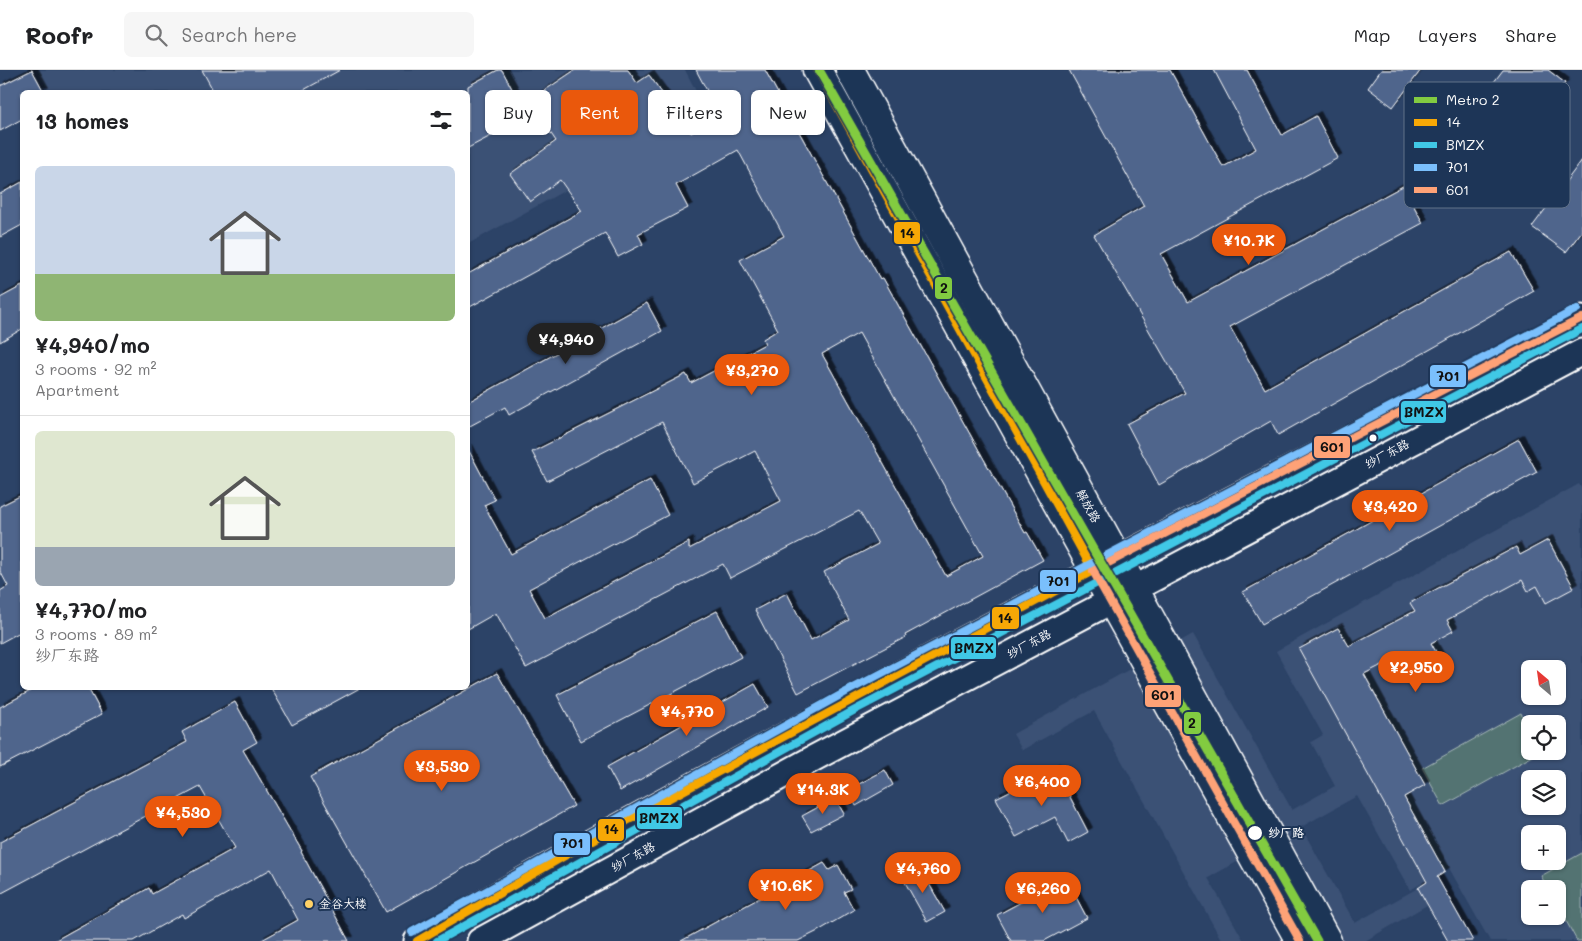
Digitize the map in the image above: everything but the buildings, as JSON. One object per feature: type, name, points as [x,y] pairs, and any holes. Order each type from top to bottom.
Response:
[{"type":"main road","name":"解放路","points":[[817,70],[1093,571],[1122,595],[1327,941]]},
{"type":"main road","name":"解放路","points":[[850,70],[1118,559],[1122,595],[1300,941]]},
{"type":"main road","points":[[417,941],[600,835],[1093,571],[1582,318]]},
{"type":"main road","name":"纱厂东路","points":[[480,941],[816,757],[1582,352]]},
{"type":"shaded area","points":[[37,70],[685,70],[695,90],[648,90],[648,135],[665,135],[470,243],[470,90],[48,90]]},
{"type":"shaded area","points":[[1579,484],[1582,489],[1582,941],[1490,941],[1449,868],[1410,890],[1357,796],[1301,827],[1355,923],[1434,879],[1448,941],[1427,905],[1365,941],[1300,941],[1251,854],[1208,878],[1244,941],[1222,941],[1094,711],[1022,750],[1013,734],[1193,634],[1292,810],[1335,786],[1311,742],[1323,735],[1276,651]]},
{"type":"green space","points":[[1521,713],[1521,760],[1526,760],[1443,806],[1422,768]]},
{"type":"green space","points":[[1582,853],[1582,941],[1577,941],[1566,921],[1566,880],[1543,880],[1541,876],[1552,870],[1566,870],[1566,862]]},
{"type":"metro line","name":"2","points":[[819,70],[1317,941]]},
{"type":"transit line","name":"14","points":[[417,941],[601,835],[1093,571],[817,70]]},
{"type":"transit line","name":"701","points":[[412,932],[846,692],[1577,309]]},
{"type":"transit line","name":"601","points":[[1300,941],[1093,571],[1582,318]]},
{"type":"transit line","name":"BMZX","points":[[437,941],[855,710],[1582,329]]},
{"type":"place","name":"纱厂路","points":[[1255,833]]},
{"type":"place","name":"金谷大楼","points":[[309,904]]}]
